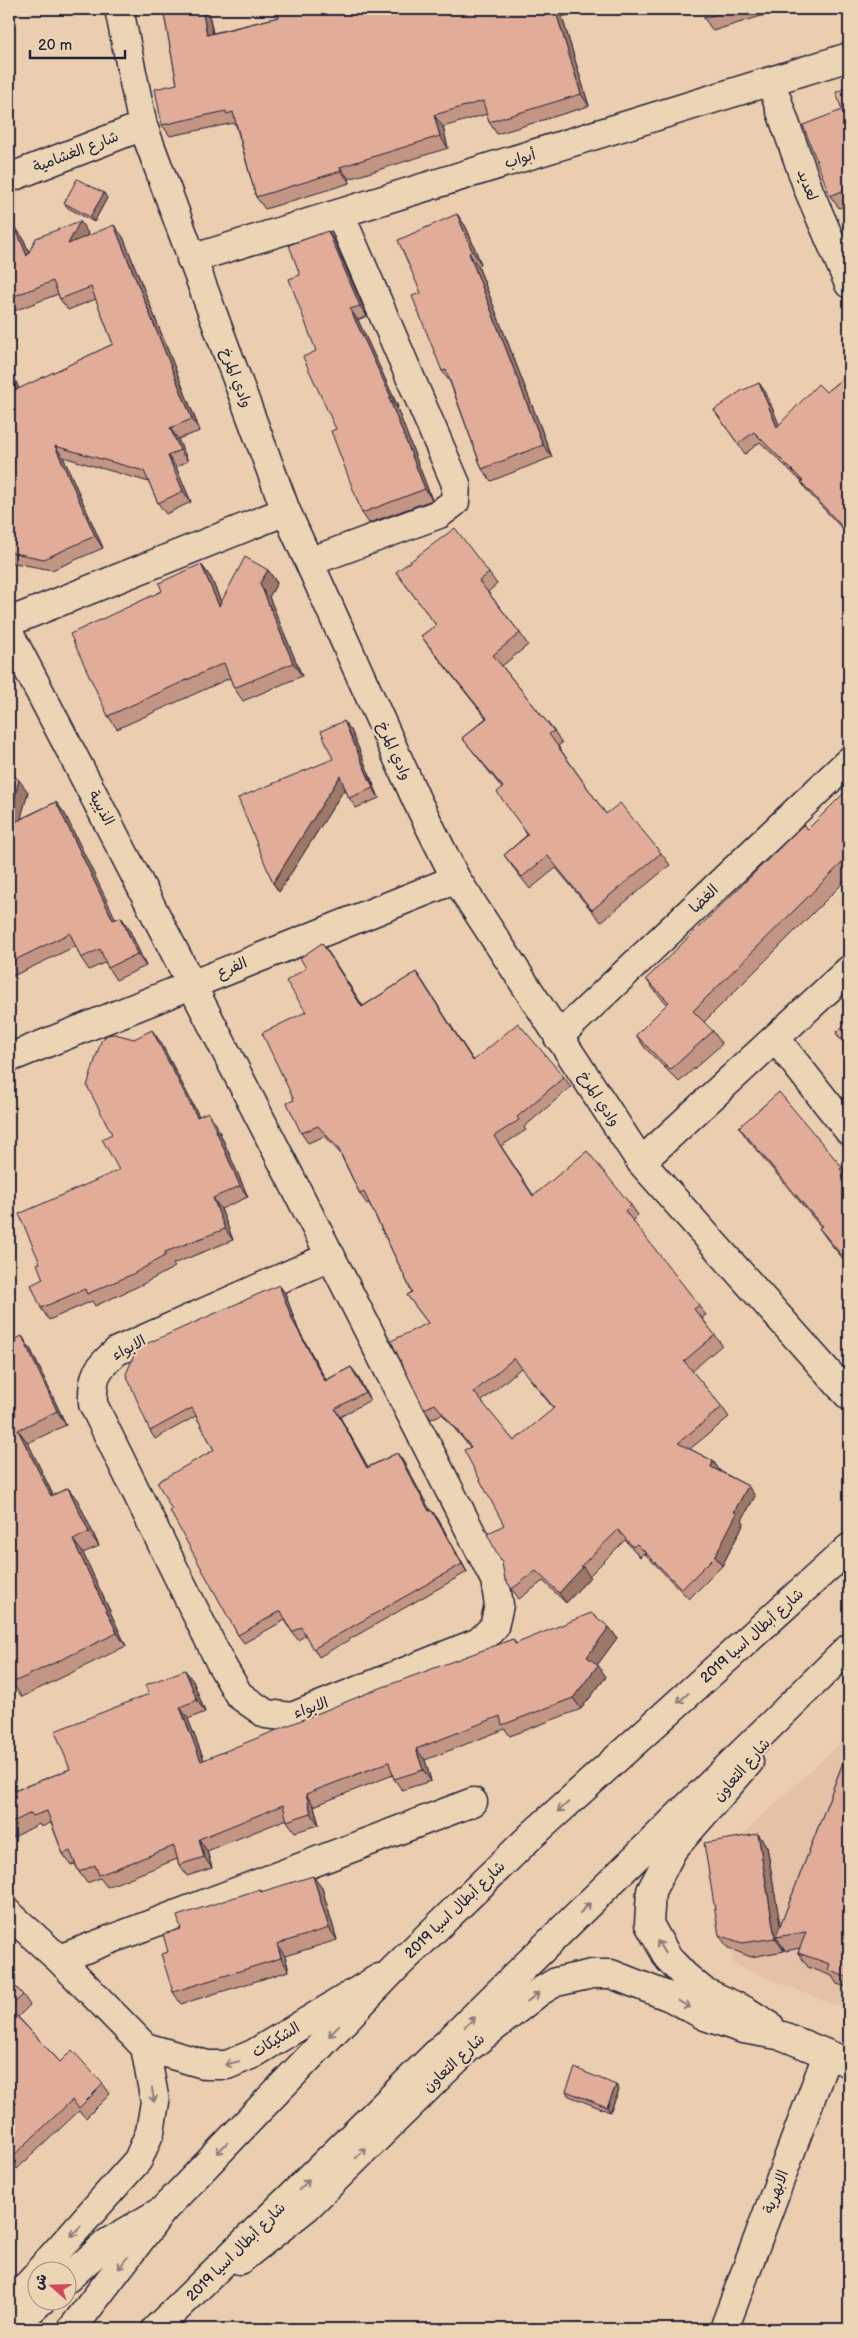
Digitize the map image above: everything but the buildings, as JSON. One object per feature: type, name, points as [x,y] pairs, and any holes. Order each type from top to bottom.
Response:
[{"type":"main road","name":"وادي المرخ","points":[[119,9],[143,126],[286,511],[417,801],[456,879],[641,1162],[849,1396]]},
{"type":"main road","name":"أبواب","points":[[191,259],[771,83],[849,57]]},
{"type":"main road","name":"لعديد","points":[[771,83],[809,191],[849,284]]},
{"type":"main road","name":"شارع الغشامية","points":[[9,178],[143,126]]},
{"type":"main road","points":[[309,562],[439,514],[455,502],[456,484],[340,214]]},
{"type":"main road","points":[[9,622],[286,511]]},
{"type":"main road","name":"الذيبية","points":[[9,633],[193,984]]},
{"type":"main road","name":"الغضا","points":[[558,1037],[849,761]]},
{"type":"main road","name":"الفرع","points":[[9,1058],[456,879]]},
{"type":"main road","points":[[641,1162],[849,970]]},
{"type":"main road","name":"الابواء","points":[[193,984],[496,1580],[499,1605],[494,1627],[479,1642],[292,1717],[266,1714],[239,1695],[221,1664],[93,1404],[92,1382],[100,1364],[117,1351],[331,1256]]},
{"type":"main road","points":[[776,1039],[849,1131]]},
{"type":"main road","name":"شارع أبطال اسيا 2019","points":[[78,2269],[107,2243],[163,2210],[395,1968],[531,1836],[849,1548]]},
{"type":"main road","name":"شارع أبطال اسيا 2019","points":[[156,2329],[178,2310],[846,1651]]},
{"type":"main road","name":"شارع التعاون","points":[[838,2059],[783,2036],[752,2014],[703,1991],[677,1969],[659,1944],[649,1924],[651,1891],[673,1849],[846,1651]]},
{"type":"main road","points":[[59,1959],[473,1802]]},
{"type":"main road","name":"الشكيكات","points":[[9,1914],[59,1959],[145,2047],[208,2065],[240,2061],[395,1968]]},
{"type":"main road","name":"شارع التعاون","points":[[178,2310],[307,2207],[468,2048],[539,1992],[556,1982],[592,1974],[611,1974],[670,1997],[705,2016],[743,2029],[783,2036]]},
{"type":"main road","points":[[49,2260],[138,2160],[150,2132],[155,2102],[145,2047]]},
{"type":"main road","name":"الابهرية","points":[[724,2329],[838,2059]]},
{"type":"main road","points":[[72,2329],[163,2210]]},
{"type":"main road","points":[[9,2305],[28,2285]]},
{"type":"main road","points":[[10,2329],[31,2310]]},
{"type":"shaded area","points":[[849,1735],[849,2011],[733,1964],[713,1862]]}]
